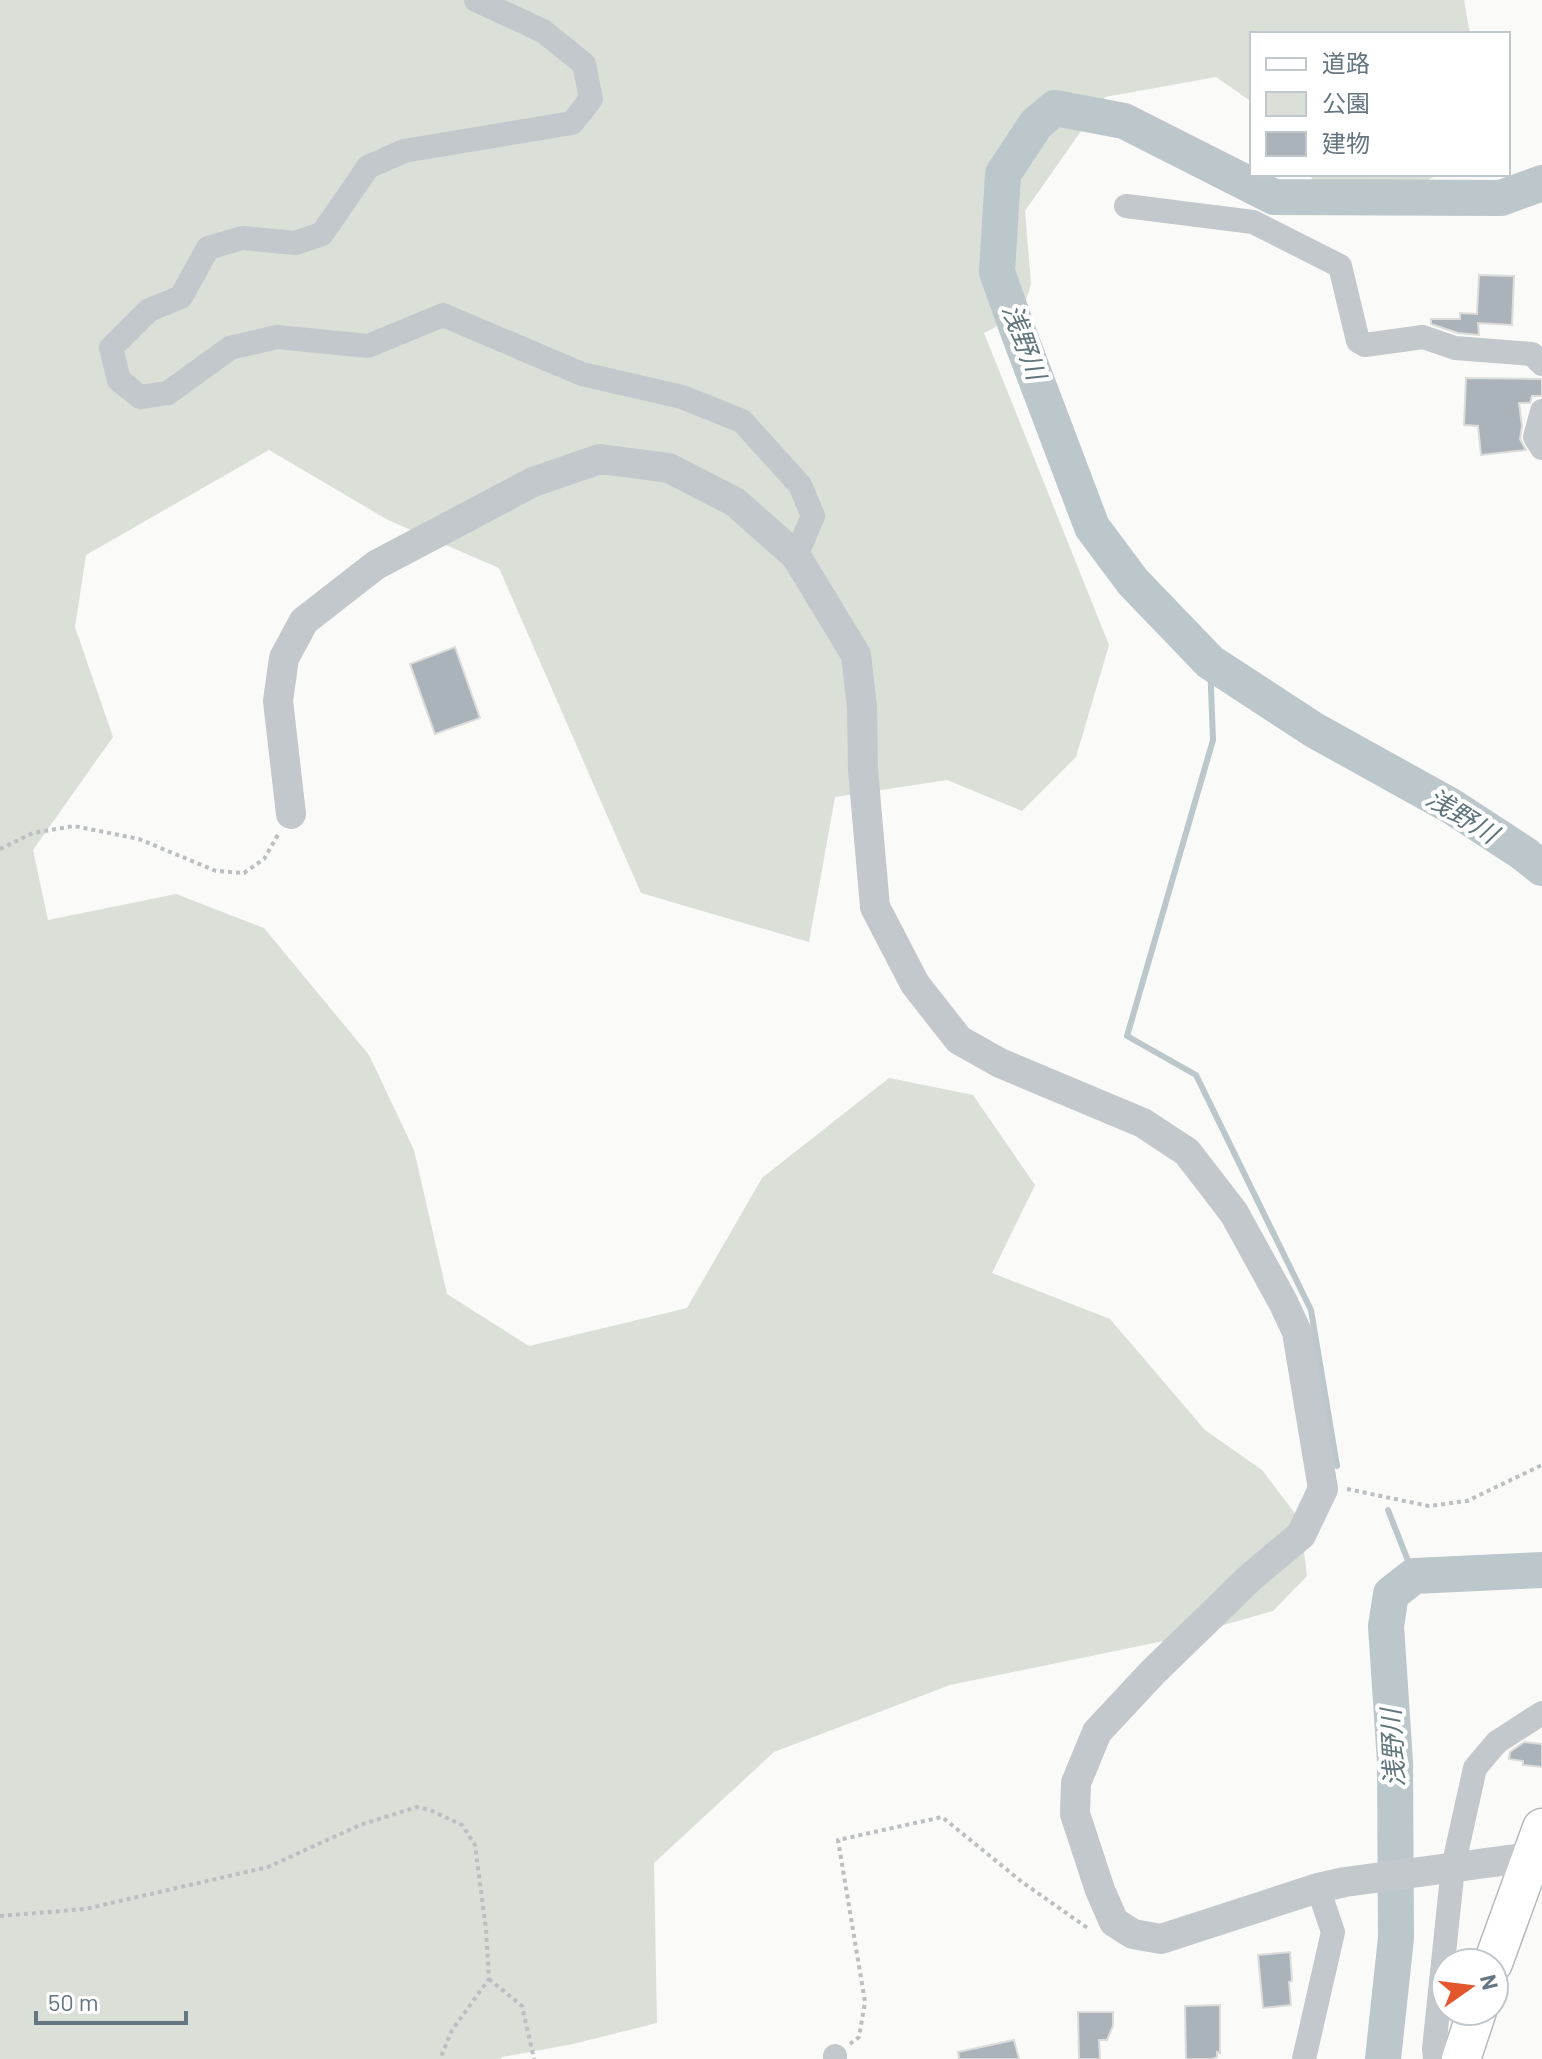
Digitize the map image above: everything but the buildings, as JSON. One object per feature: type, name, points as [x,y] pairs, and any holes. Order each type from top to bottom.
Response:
[{"type":"main road","points":[[1499,1947],[1536,1843]]},
{"type":"main road","points":[[1461,2059],[1472,2027]]},
{"type":"street","points":[[476,0],[543,31],[584,64],[591,99],[572,123],[404,151],[368,167],[322,234],[295,243],[242,238],[208,248],[181,297],[149,310],[111,348],[119,380],[140,397],[168,393],[230,348],[277,337],[368,346],[443,315],[582,374],[682,397],[742,421],[800,485],[813,516],[796,556]]},
{"type":"street","points":[[1126,206],[1253,222],[1340,266],[1358,341],[1365,345],[1423,337],[1455,348],[1532,354],[1542,364]]},
{"type":"street","points":[[1542,411],[1535,437],[1542,448]]},
{"type":"street","points":[[291,814],[278,701],[284,658],[304,621],[376,565],[533,482],[600,459],[669,468],[735,502],[796,556],[856,655],[875,907],[915,984],[959,1040],[1000,1063],[1143,1123],[1187,1152],[1234,1213],[1297,1332],[1323,1489],[1301,1535],[1252,1576],[1153,1672],[1097,1732],[1076,1783],[1075,1814],[1114,1922],[1133,1934],[1161,1939],[1332,1885],[1442,1869],[1536,1843]]},
{"type":"street","points":[[1435,2059],[1442,1869],[1475,1768],[1497,1742],[1542,1713]]},
{"type":"street","points":[[1304,2059],[1333,1932],[1332,1885]]},
{"type":"path","points":[[0,849],[33,833],[74,826],[139,839],[216,871],[244,873],[264,859],[291,814]]},
{"type":"path","points":[[1323,1489],[1353,1489],[1429,1506],[1467,1501],[1542,1465]]},
{"type":"path","points":[[0,1916],[85,1909],[268,1867],[360,1825],[417,1807],[430,1810],[462,1825],[475,1845],[489,1979],[452,2030],[440,2059]]},
{"type":"path","points":[[835,2057],[859,2037],[865,2002],[838,1840],[942,1817],[1022,1882],[1112,1945],[1133,1934]]},
{"type":"path","points":[[489,1979],[522,2006],[534,2059]]},
{"type":"green space","points":[[0,0],[1464,0],[1470,32],[1250,32],[1250,101],[1216,77],[1105,97],[1025,211],[1031,284],[1022,313],[984,333],[1109,645],[1076,757],[1022,811],[947,780],[835,797],[809,942],[641,893],[499,568],[388,520],[269,450],[86,555],[75,627],[113,737],[33,850],[48,920],[176,894],[264,928],[369,1055],[414,1150],[447,1294],[529,1346],[687,1308],[762,1178],[889,1078],[973,1095],[1035,1185],[992,1273],[1110,1319],[1205,1430],[1262,1470],[1300,1520],[1307,1576],[1273,1611],[1178,1638],[950,1685],[774,1752],[654,1863],[657,2023],[501,2059],[0,2059]]},
{"type":"green space","points":[[1310,176],[1435,176],[1403,193],[1324,196]]},
{"type":"waterway","name":"浅野川","points":[[1542,183],[1501,198],[1274,197],[1124,121],[1055,108],[1036,124],[1003,174],[997,272],[1092,527],[1133,582],[1210,662],[1314,730],[1451,806],[1542,868]]},
{"type":"waterway","points":[[1210,662],[1213,740],[1127,1036],[1196,1075],[1311,1310],[1337,1466]]},
{"type":"waterway","points":[[1388,1510],[1414,1576]]},
{"type":"waterway","name":"浅野川","points":[[1383,2059],[1396,1938],[1395,1762],[1386,1626],[1391,1594],[1414,1576],[1542,1570]]}]
